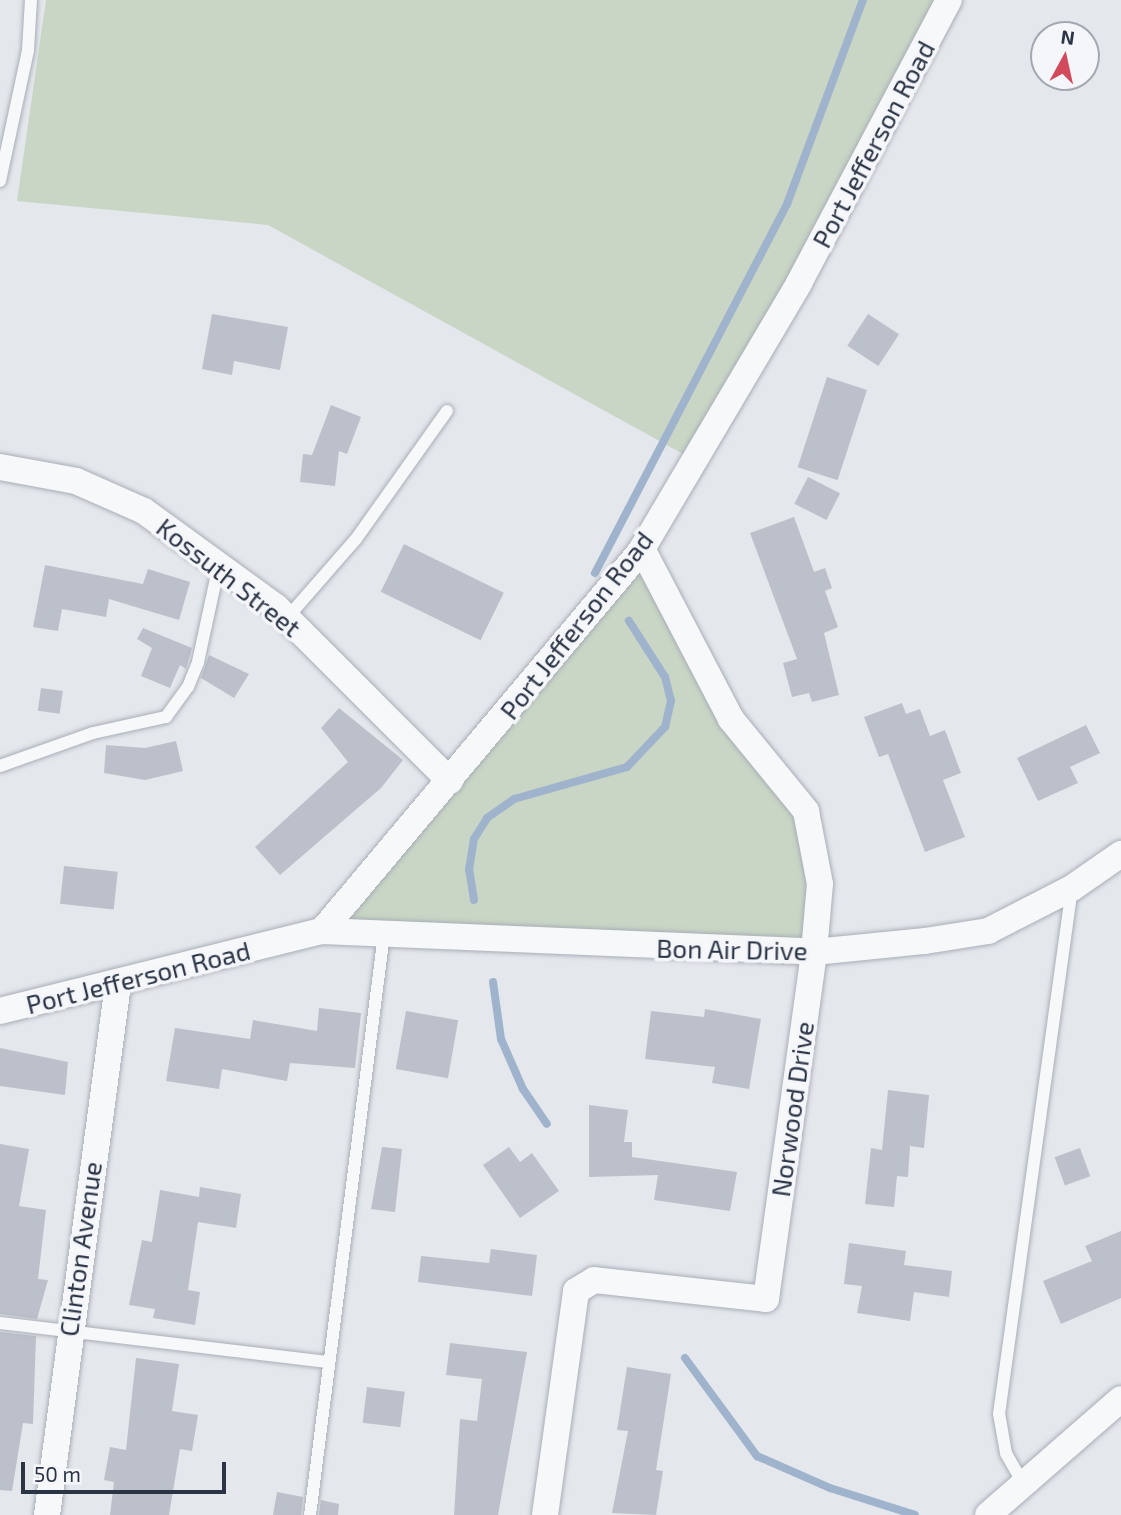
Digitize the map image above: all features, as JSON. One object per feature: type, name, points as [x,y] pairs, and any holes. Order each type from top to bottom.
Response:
[{"type":"street","name":"Port Jefferson Road","points":[[0,1011],[118,984],[322,931],[642,549],[799,283],[949,0]]},
{"type":"street","name":"Kossuth Street","points":[[0,467],[76,481],[144,512],[219,564],[287,618],[450,781]]},
{"type":"street","name":"Norwood Drive","points":[[545,1515],[576,1292],[594,1280],[766,1299],[814,952],[820,884],[806,811],[731,719],[642,549]]},
{"type":"street","name":"Bon Air Drive","points":[[322,931],[814,952],[988,931],[1072,888],[1121,854]]},
{"type":"street","name":"Clinton Avenue","points":[[47,1515],[68,1332],[118,984]]},
{"type":"street","points":[[988,1515],[1121,1399]]},
{"type":"lane","points":[[0,181],[28,50],[31,0]]},
{"type":"lane","points":[[287,618],[356,540],[447,411]]},
{"type":"lane","points":[[0,766],[93,733],[166,717],[188,687],[198,662],[219,564]]},
{"type":"lane","points":[[1023,1483],[1006,1453],[999,1415],[1072,888]]},
{"type":"lane","points":[[310,1515],[384,934]]},
{"type":"lane","points":[[0,1323],[328,1362]]},
{"type":"green space","points":[[46,0],[949,0],[692,459],[268,225],[17,201]]},
{"type":"green space","points":[[642,549],[675,615],[806,811],[814,952],[322,931]]},
{"type":"building","points":[[212,314],[288,327],[280,370],[234,361],[232,375],[202,369]]},
{"type":"building","points":[[868,314],[899,334],[878,366],[847,346]]},
{"type":"building","points":[[827,377],[867,390],[838,480],[798,467]]},
{"type":"building","points":[[331,405],[361,417],[347,454],[339,451],[335,486],[300,482],[303,454],[312,455]]},
{"type":"building","points":[[808,477],[840,493],[826,520],[794,504]]},
{"type":"building","points":[[794,517],[814,572],[825,568],[832,588],[825,591],[838,627],[824,633],[839,695],[812,702],[809,693],[792,697],[783,663],[797,659],[750,533]]},
{"type":"building","points":[[404,544],[504,593],[481,640],[381,592]]},
{"type":"building","points":[[45,565],[143,584],[148,569],[190,582],[179,620],[109,599],[106,617],[62,609],[58,631],[33,627]]},
{"type":"building","points":[[143,628],[192,648],[186,669],[180,665],[170,688],[141,676],[152,648],[137,639]]},
{"type":"building","points":[[209,655],[249,674],[234,698],[201,678]]},
{"type":"building","points":[[41,688],[63,691],[60,714],[38,711]]},
{"type":"building","points":[[902,703],[906,714],[920,709],[930,736],[945,730],[961,773],[943,780],[965,837],[925,852],[888,754],[879,757],[864,717]]},
{"type":"building","points":[[339,708],[403,760],[381,788],[280,875],[255,847],[348,762],[321,728]]},
{"type":"building","points":[[1086,725],[1100,753],[1070,767],[1078,783],[1038,801],[1017,758]]},
{"type":"building","points":[[176,741],[183,771],[145,780],[104,773],[106,745],[145,748]]},
{"type":"building","points":[[64,866],[118,872],[114,909],[60,904]]},
{"type":"building","points":[[319,1008],[361,1013],[355,1068],[290,1063],[287,1081],[222,1069],[219,1089],[166,1081],[175,1028],[250,1039],[253,1020],[317,1031]]},
{"type":"building","points":[[705,1009],[761,1019],[749,1089],[712,1083],[715,1067],[645,1059],[651,1011],[704,1017]]},
{"type":"building","points":[[406,1011],[458,1020],[448,1078],[396,1069]]},
{"type":"building","points":[[0,1048],[68,1062],[65,1095],[0,1086]]},
{"type":"building","points":[[888,1090],[929,1095],[924,1148],[910,1146],[908,1177],[897,1176],[894,1207],[865,1204],[871,1148],[882,1150]]},
{"type":"building","points":[[589,1105],[628,1110],[624,1142],[632,1142],[632,1157],[737,1172],[730,1211],[654,1200],[658,1175],[589,1177]]},
{"type":"building","points":[[0,1144],[29,1149],[19,1206],[46,1210],[38,1279],[48,1280],[37,1319],[0,1314]]},
{"type":"building","points":[[382,1147],[402,1149],[395,1212],[371,1209]]},
{"type":"building","points":[[509,1147],[520,1162],[532,1153],[559,1191],[520,1218],[483,1165]]},
{"type":"building","points":[[1080,1148],[1090,1176],[1065,1185],[1055,1157]]},
{"type":"building","points":[[200,1187],[241,1194],[236,1228],[198,1222],[188,1290],[200,1292],[195,1325],[153,1318],[155,1309],[129,1305],[142,1240],[152,1242],[160,1190],[199,1197]]},
{"type":"building","points":[[1121,1231],[1121,1298],[1061,1324],[1043,1281],[1092,1261],[1085,1246]]},
{"type":"building","points":[[849,1243],[906,1251],[904,1265],[952,1271],[949,1297],[914,1292],[910,1321],[857,1313],[862,1286],[844,1284]]},
{"type":"building","points":[[491,1249],[537,1255],[532,1296],[418,1282],[421,1256],[489,1263]]},
{"type":"building","points":[[0,1332],[36,1336],[33,1424],[23,1423],[12,1491],[0,1490]]},
{"type":"building","points":[[450,1343],[527,1352],[498,1515],[454,1515],[460,1419],[477,1421],[482,1379],[446,1375]]},
{"type":"building","points":[[136,1358],[179,1364],[172,1411],[198,1415],[192,1451],[180,1449],[169,1515],[110,1515],[114,1482],[104,1480],[110,1447],[126,1450]]},
{"type":"building","points":[[627,1367],[671,1374],[656,1470],[663,1471],[656,1515],[612,1513],[628,1431],[617,1430]]},
{"type":"building","points":[[367,1387],[405,1392],[400,1427],[363,1423]]},
{"type":"building","points":[[277,1492],[303,1497],[301,1515],[273,1515]]},
{"type":"building","points":[[321,1500],[339,1504],[338,1515],[319,1515]]},
{"type":"waterway","points":[[595,573],[787,204],[863,0]]},
{"type":"waterway","points":[[474,900],[469,870],[474,839],[487,818],[514,799],[627,767],[665,727],[671,701],[665,677],[629,621]]},
{"type":"waterway","points":[[493,982],[501,1039],[523,1089],[547,1124]]},
{"type":"waterway","points":[[685,1358],[757,1456],[830,1488],[915,1515]]}]
